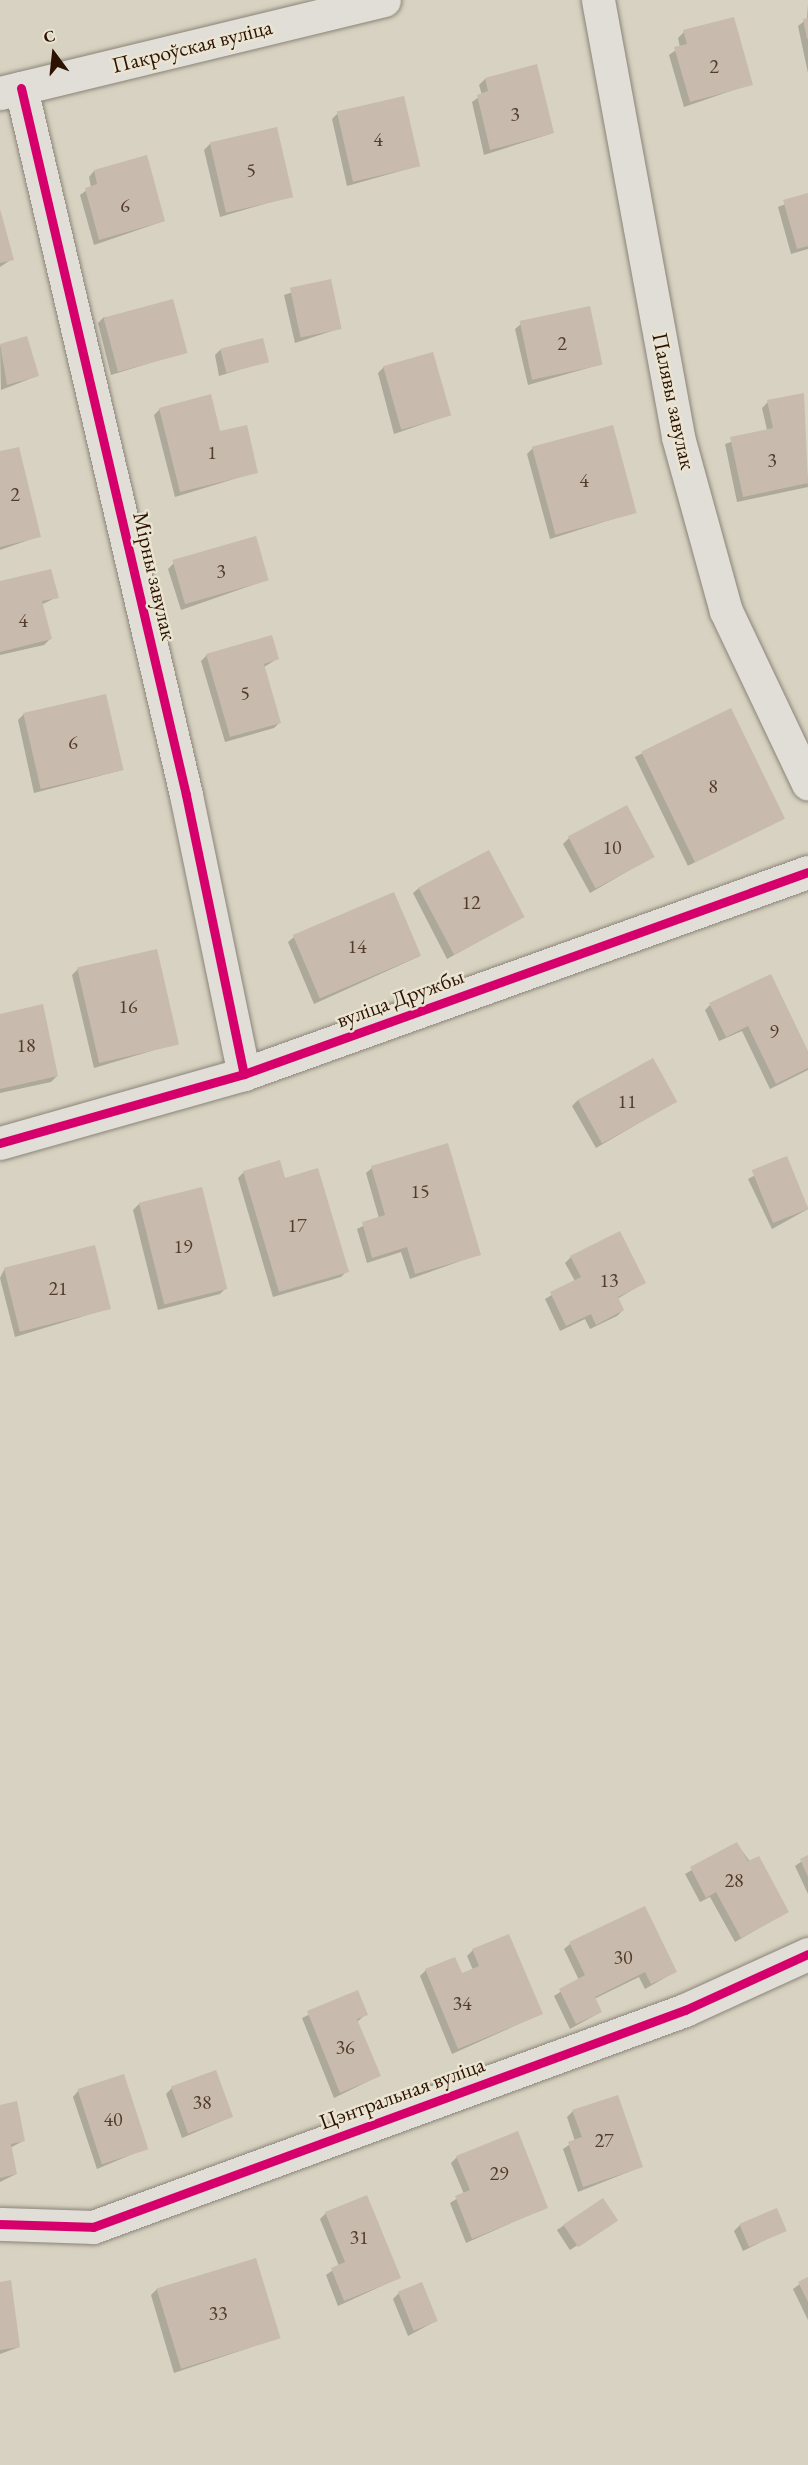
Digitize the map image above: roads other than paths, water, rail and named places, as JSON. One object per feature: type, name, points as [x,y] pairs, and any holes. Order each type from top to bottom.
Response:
[{"type":"street","name":"Пакроўская вуліца","points":[[10,90],[384,0]]},
{"type":"street","name":"Палявы завулак","points":[[598,0],[678,437],[726,611],[808,784]]},
{"type":"street","name":"Мірны завулак","points":[[10,90],[186,795],[244,1074]]},
{"type":"street","name":"вуліца Дружбы","points":[[0,1143],[244,1074],[808,872]]},
{"type":"street","name":"Цэнтральная вуліца","points":[[0,2224],[93,2227],[686,2010],[808,1954]]}]
